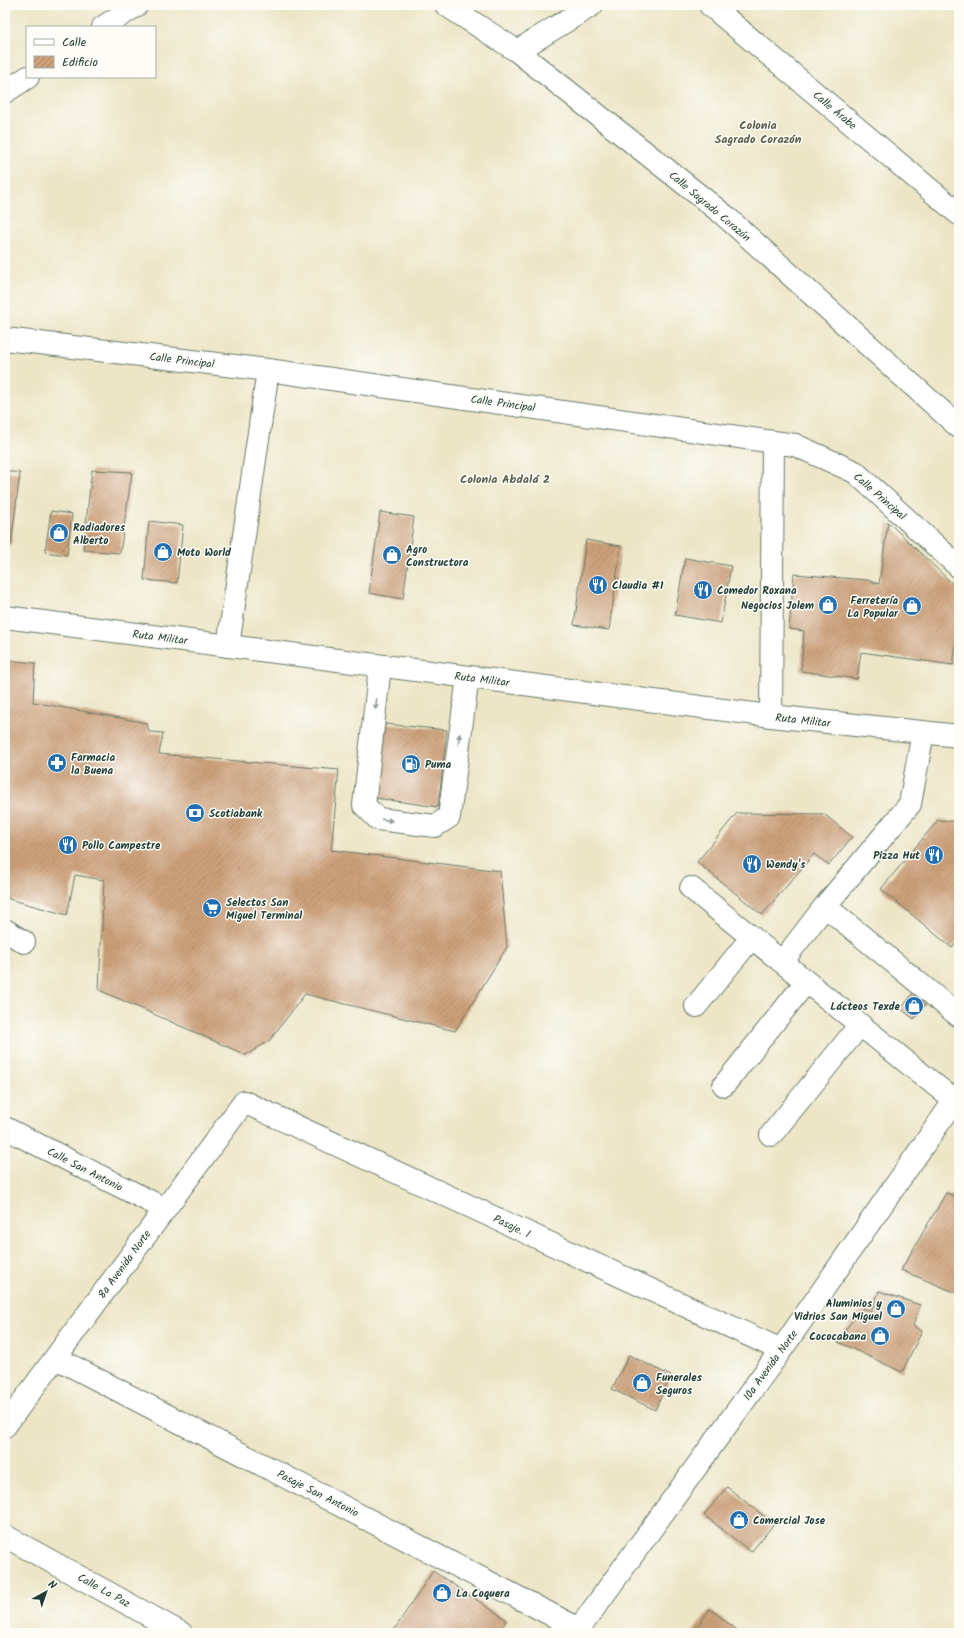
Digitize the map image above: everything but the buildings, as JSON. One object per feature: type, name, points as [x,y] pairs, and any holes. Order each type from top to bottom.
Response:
[{"type":"street","points":[[105,26],[137,5]]},
{"type":"street","name":"Calle Sagrado Corazón","points":[[446,5],[517,51],[724,215],[959,427]]},
{"type":"street","points":[[517,51],[592,5]]},
{"type":"street","name":"Calle Árabe","points":[[710,5],[959,214]]},
{"type":"street","points":[[5,92],[26,78]]},
{"type":"street","name":"Calle Principal","points":[[5,339],[268,370],[795,444],[855,472],[959,566]]},
{"type":"street","points":[[228,646],[268,370]]},
{"type":"street","points":[[771,716],[774,442]]},
{"type":"street","name":"Ruta Militar","points":[[5,617],[771,716],[959,736]]},
{"type":"street","points":[[380,666],[364,805],[378,819],[434,826],[449,817],[468,677]]},
{"type":"street","points":[[782,962],[825,906],[910,804],[923,732]]},
{"type":"street","points":[[692,888],[860,1025],[957,1097]]},
{"type":"street","points":[[825,906],[959,1016]]},
{"type":"street","points":[[5,930],[24,942]]},
{"type":"street","points":[[696,1006],[752,937]]},
{"type":"street","points":[[724,1085],[806,982]]},
{"type":"street","points":[[771,1134],[860,1025]]},
{"type":"street","name":"10a Avenida Norte","points":[[578,1631],[781,1350],[957,1097]]},
{"type":"street","name":"Pasaje. 1","points":[[244,1102],[781,1350]]},
{"type":"street","name":"8a Avenida Norte","points":[[5,1426],[244,1102]]},
{"type":"street","name":"Calle San Antonio","points":[[5,1128],[165,1209]]},
{"type":"street","name":"Pasaje San Antonio","points":[[56,1358],[578,1631]]},
{"type":"street","name":"Calle La Paz","points":[[5,1536],[181,1633]]},
{"type":"place","name":"Radiadores Alberto","points":[[59,533]]},
{"type":"place","name":"Moto World","points":[[163,552]]},
{"type":"place","name":"Agro Constructora","points":[[392,555]]},
{"type":"place","name":"Claudia #1","points":[[598,585]]},
{"type":"place","name":"Comedor Roxana","points":[[703,590]]},
{"type":"place","name":"Negocios Jolem","points":[[828,605]]},
{"type":"place","name":"Ferretería La Popular","points":[[912,606]]},
{"type":"place","name":"Farmacia la Buena","points":[[57,763]]},
{"type":"place","name":"Puma","points":[[411,764]]},
{"type":"place","name":"Scotiabank","points":[[195,813]]},
{"type":"place","name":"Pollo Campestre","points":[[68,845]]},
{"type":"place","name":"Pizza Hut","points":[[934,855]]},
{"type":"place","name":"Wendy's","points":[[752,864]]},
{"type":"place","name":"Selectos San Miguel Terminal","points":[[212,908]]},
{"type":"place","name":"Lácteos Texde","points":[[914,1006]]},
{"type":"place","name":"Aluminios y Vidrios San Miguel","points":[[896,1309]]},
{"type":"place","name":"Cococabana","points":[[880,1336]]},
{"type":"place","name":"Funerales Seguros","points":[[642,1383]]},
{"type":"place","name":"Comercial Jose","points":[[739,1520]]},
{"type":"place","name":"La Coquera","points":[[442,1593]]},
{"type":"district","name":"Colonia Sagrado Corazón","points":[[758,132]]},
{"type":"district","name":"Colonia Abdalá 2","points":[[505,479]]}]
